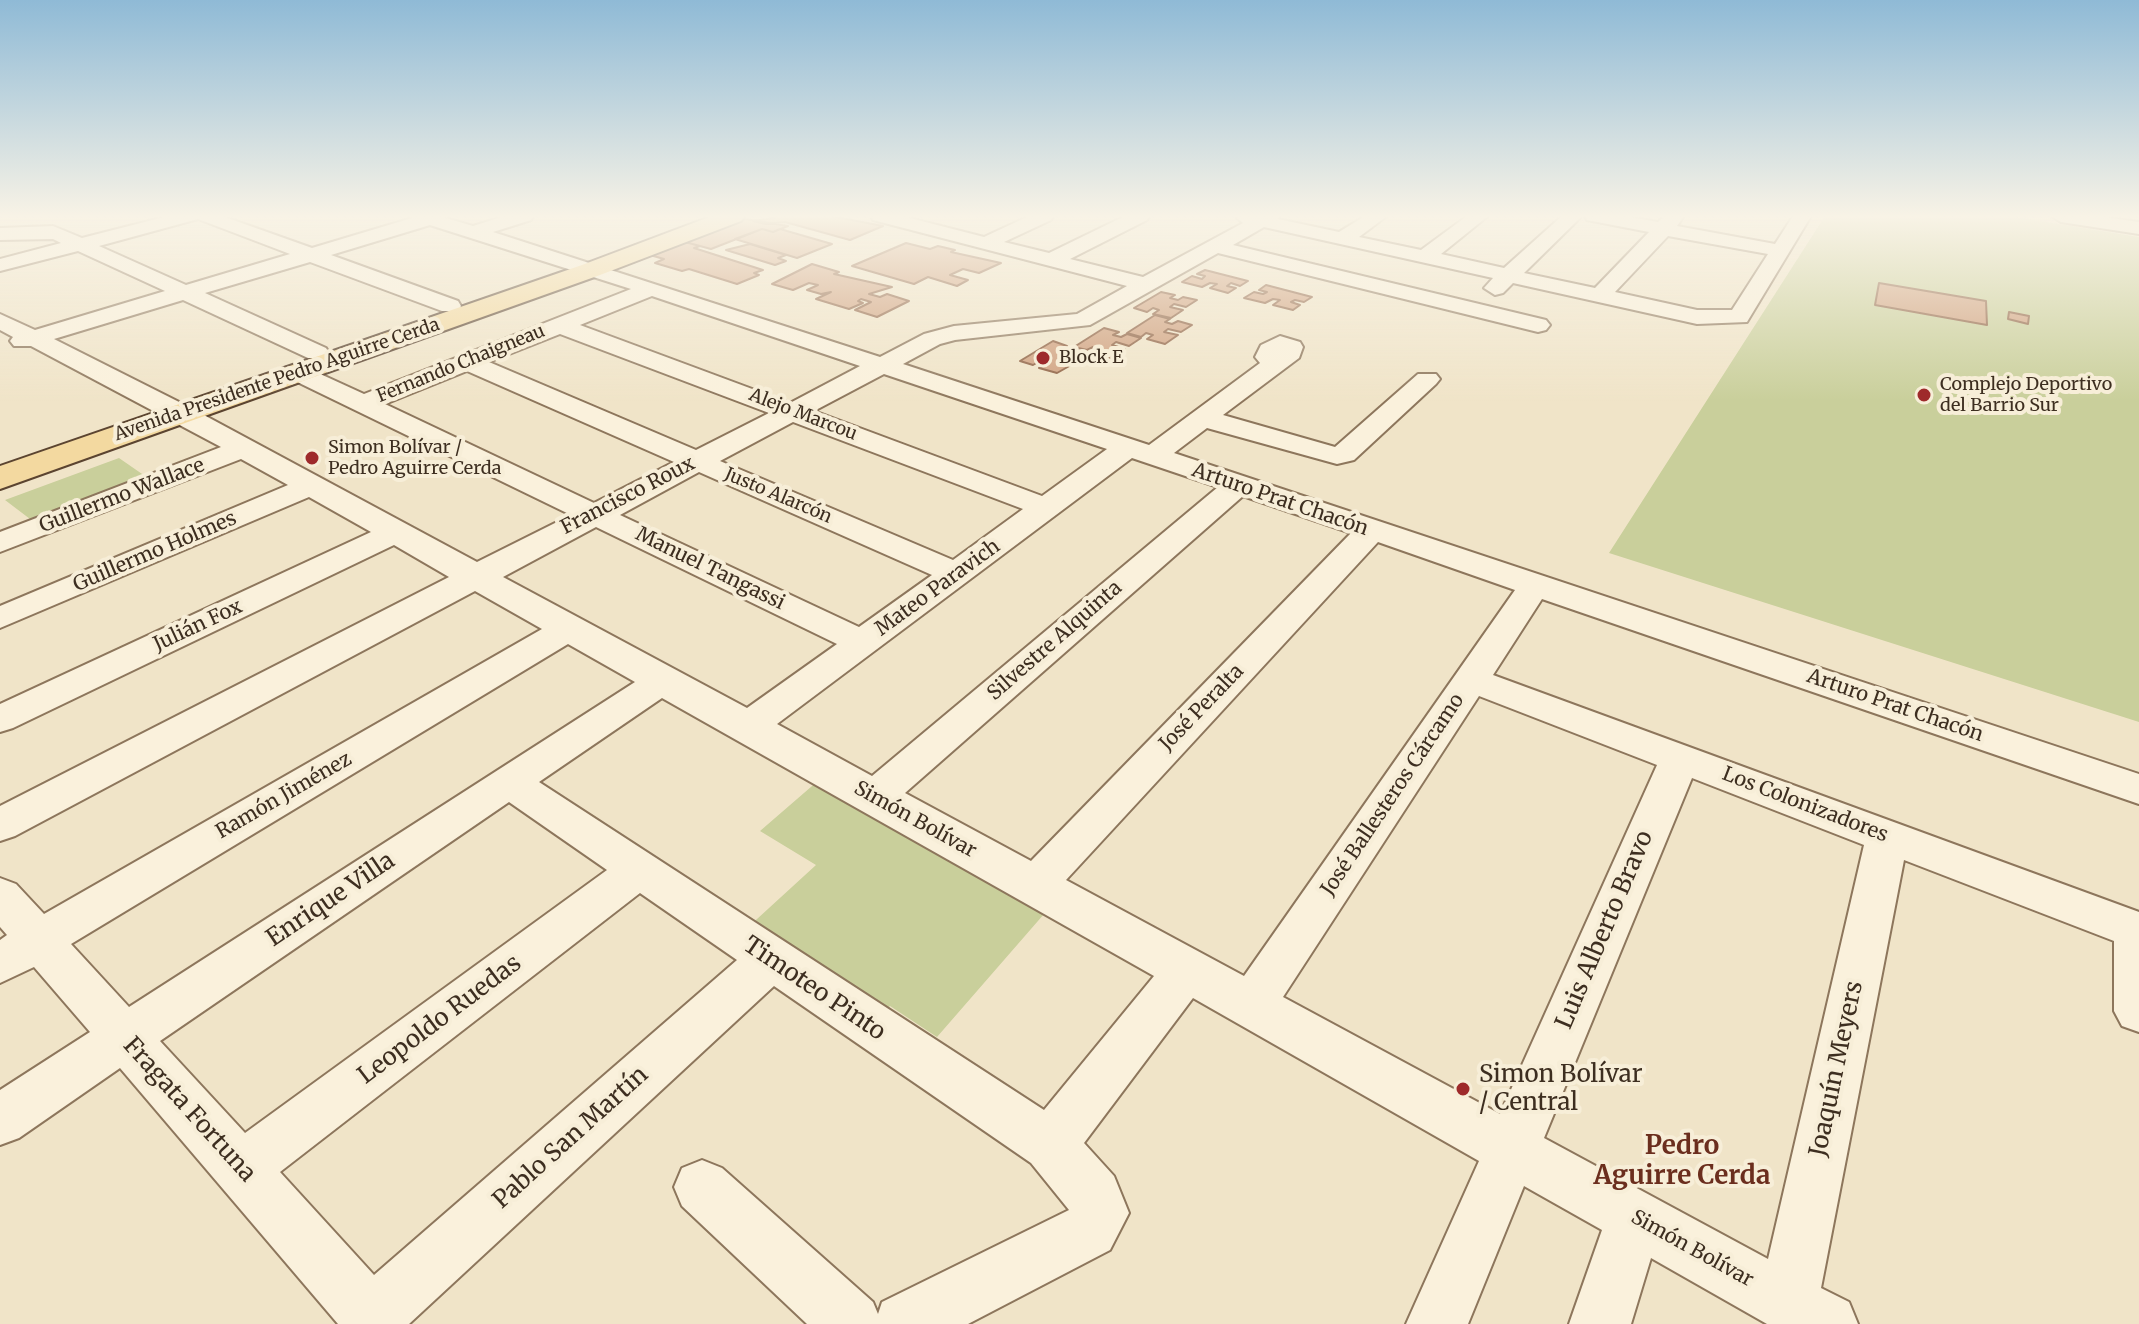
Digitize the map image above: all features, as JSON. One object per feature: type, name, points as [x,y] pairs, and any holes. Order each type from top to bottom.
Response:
[{"type":"main road","name":"Avenida Presidente Pedro Aguirre Cerda","points":[[306,362],[450,306],[543,278]]},
{"type":"main road","name":"Avenida Presidente Pedro Aguirre Cerda","points":[[0,478],[173,410],[548,278]]},
{"type":"main road","name":"Avenida Presidente Pedro Aguirre Cerda","points":[[0,465],[173,410]]},
{"type":"street","name":"Manuel Tangassi","points":[[150,278],[184,293],[306,362],[363,404],[864,643]]},
{"type":"street","points":[[0,348],[235,278]]},
{"type":"street","points":[[374,278],[450,306]]},
{"type":"street","name":"Arturo Prat Chacón","points":[[614,278],[2139,789]]},
{"type":"street","points":[[1120,278],[1148,285]]},
{"type":"street","name":"Francisco Roux","points":[[0,825],[594,513],[942,335],[1082,320],[1161,278]]},
{"type":"street","points":[[1343,278],[1538,325]]},
{"type":"street","points":[[1451,328],[1506,278]]},
{"type":"street","points":[[1522,278],[1697,317],[1739,317],[1765,278]]},
{"type":"street","points":[[1601,295],[1617,278]]},
{"type":"street","name":"Fernando Chaigneau","points":[[363,404],[648,290]]},
{"type":"street","name":"Simón Bolívar","points":[[0,321],[244,448],[1808,1313]]},
{"type":"street","name":"Alejo Marcou","points":[[558,325],[1047,508]]},
{"type":"street","name":"Justo Alarcón","points":[[467,362],[958,574]]},
{"type":"street","name":"Mateo Paravich","points":[[747,727],[1047,508],[1203,418],[1276,363]]},
{"type":"street","points":[[1203,418],[1337,456],[1344,454],[1427,379]]},
{"type":"street","name":"Guillermo Wallace","points":[[0,543],[244,448]]},
{"type":"street","name":"Guillermo Holmes","points":[[0,618],[311,486]]},
{"type":"street","name":"Silvestre Alquinta","points":[[874,797],[1237,486]]},
{"type":"street","name":"José Peralta","points":[[1034,886],[1371,531]]},
{"type":"street","name":"Julián Fox","points":[[3,714],[396,532]]},
{"type":"street","name":"José Ballesteros Cárcamo","points":[[1251,1005],[1535,585]]},
{"type":"street","name":"Ramón Jiménez","points":[[19,952],[569,628]]},
{"type":"street","name":"Enrique Villa","points":[[0,1120],[663,680]]},
{"type":"street","name":"Los Colonizadores","points":[[1471,680],[2138,931]]},
{"type":"street","name":"Luis Alberto Bravo","points":[[1437,1324],[1680,758]]},
{"type":"street","name":"Timoteo Pinto","points":[[509,782],[1050,1145],[1094,1196],[1101,1213],[1090,1230],[904,1324]]},
{"type":"street","name":"Joaquín Meyers","points":[[1808,1313],[1887,836]]},
{"type":"street","name":"Leopoldo Ruedas","points":[[241,1169],[638,870]]},
{"type":"street","name":"Fragata Fortuna","points":[[0,896],[19,952],[124,1037],[375,1320]]},
{"type":"street","points":[[2138,931],[2139,1011]]},
{"type":"street","name":"Pablo San Martín","points":[[375,1320],[770,960]]},
{"type":"street","points":[[1050,1145],[1187,970]]},
{"type":"street","points":[[702,1187],[851,1324]]},
{"type":"street","points":[[1600,1324],[1635,1218]]},
{"type":"green space","name":"Complejo Deportivo del Barrio Sur","points":[[1785,278],[2139,278],[2139,722],[1609,553]]},
{"type":"green space","points":[[119,458],[145,476],[30,519],[5,500]]},
{"type":"green space","points":[[819,780],[1051,906],[937,1037],[890,1006],[880,1016],[745,930],[816,865],[760,831]]},
{"type":"building","points":[[717,278],[752,278],[737,284]]},
{"type":"building","points":[[784,278],[851,278],[892,287],[869,294],[880,297],[887,294],[909,301],[877,317],[855,310],[871,302],[861,299],[858,301],[863,303],[849,309],[816,299],[831,292],[821,294],[807,290],[818,285],[809,283],[793,290],[772,284]]},
{"type":"building","points":[[893,278],[926,278],[914,284]]},
{"type":"building","points":[[931,278],[968,280],[957,286]]},
{"type":"building","points":[[1189,278],[1235,278],[1248,281],[1240,286],[1231,283],[1227,286],[1236,288],[1228,293],[1210,288],[1217,284],[1202,287],[1182,282]]},
{"type":"building","points":[[1879,283],[1986,301],[1987,325],[1875,305]]},
{"type":"building","points":[[1266,285],[1312,297],[1304,302],[1291,302],[1300,305],[1293,310],[1273,305],[1280,300],[1265,303],[1244,298],[1254,292],[1267,292],[1259,290]]},
{"type":"building","points":[[1161,292],[1175,295],[1170,298],[1178,300],[1183,297],[1197,300],[1186,307],[1174,304],[1170,307],[1183,310],[1171,318],[1153,314],[1159,310],[1153,308],[1147,312],[1134,308]]},
{"type":"building","points":[[2009,312],[2029,316],[2028,324],[2008,319]]},
{"type":"building","points":[[1155,315],[1170,319],[1165,322],[1172,324],[1178,321],[1192,325],[1181,332],[1168,329],[1164,332],[1178,335],[1165,344],[1147,339],[1153,335],[1146,333],[1141,337],[1127,333]]},
{"type":"building","points":[[1104,328],[1119,332],[1113,335],[1121,337],[1127,334],[1141,338],[1129,346],[1116,342],[1112,345],[1125,349],[1111,358],[1094,353],[1100,349],[1074,347]]},
{"type":"building","name":"Block E","points":[[1053,341],[1067,346],[1061,350],[1068,352],[1075,348],[1089,352],[1076,360],[1064,357],[1059,360],[1073,364],[1057,373],[1039,368],[1047,364],[1040,361],[1033,365],[1020,361]]},
{"type":"place","name":"Block E","points":[[1043,358]]},
{"type":"place","name":"Complejo Deportivo del Barrio Sur","points":[[1924,395]]},
{"type":"place","name":"Simon Bolívar / Pedro Aguirre Cerda","points":[[312,458]]},
{"type":"place","name":"Simon Bolívar / Central","points":[[1463,1089]]},
{"type":"district","name":"Pedro Aguirre Cerda","points":[[1682,1162]]}]
